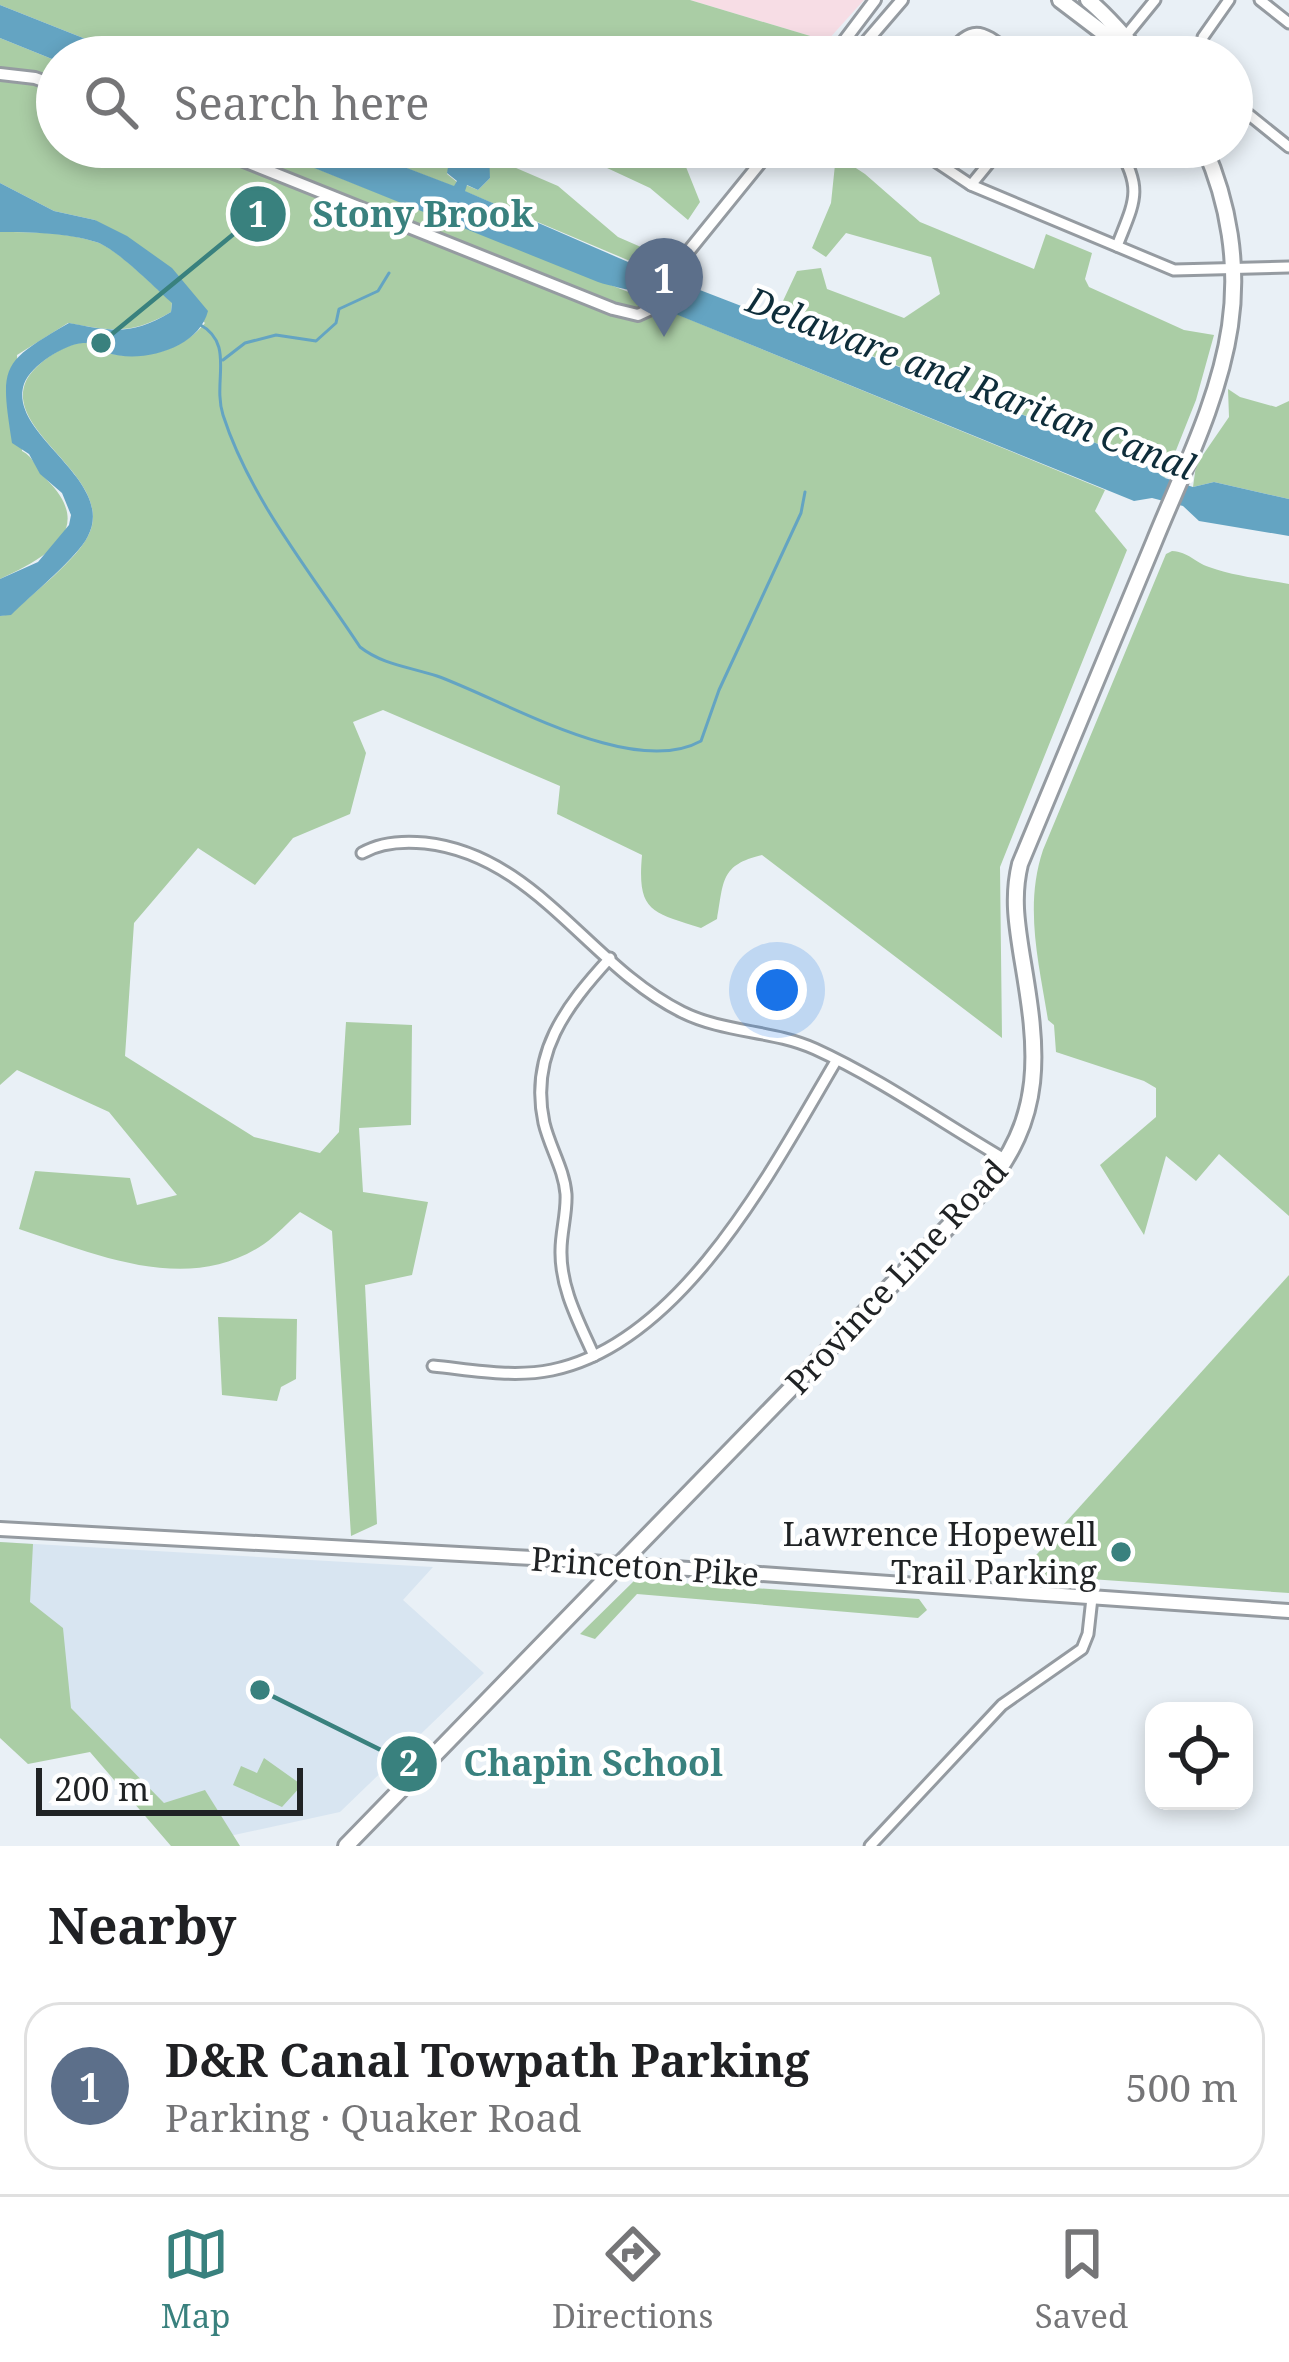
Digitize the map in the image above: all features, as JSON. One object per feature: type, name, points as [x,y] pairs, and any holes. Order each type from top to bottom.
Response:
[{"type":"main road","points":[[1060,0],[1107,36]]},
{"type":"main road","points":[[1088,0],[1119,25],[1123,36]]},
{"type":"main road","name":"Province Line Road","points":[[346,1846],[980,1195],[1006,1160],[1031,1100],[1036,1058],[1015,916],[1019,864],[1180,478],[1226,352],[1233,268],[1226,215],[1211,168]]},
{"type":"main road","name":"Princeton Pike","points":[[0,1529],[622,1564],[1289,1611]]},
{"type":"street","points":[[848,36],[875,0]]},
{"type":"street","points":[[871,36],[902,0]]},
{"type":"street","points":[[1126,36],[1155,0]]},
{"type":"street","points":[[1204,36],[1229,0]]},
{"type":"street","points":[[1260,0],[1289,23]]},
{"type":"street","points":[[0,74],[36,78]]},
{"type":"street","points":[[1253,118],[1289,147]]},
{"type":"street","points":[[262,168],[638,315],[655,303],[670,277],[756,168]]},
{"type":"street","points":[[946,168],[971,185],[1174,270],[1289,267]]},
{"type":"street","points":[[971,185],[985,168]]},
{"type":"street","points":[[1117,246],[1136,194],[1129,168]]},
{"type":"street","points":[[362,853],[381,845],[422,843],[483,859],[518,878],[650,992],[684,1013],[722,1027],[798,1042],[1006,1160]]},
{"type":"street","points":[[594,1357],[565,1284],[561,1251],[566,1195],[545,1126],[541,1090],[545,1055],[558,1022],[610,958]]},
{"type":"street","points":[[434,1366],[537,1372],[594,1357],[648,1320],[728,1237],[758,1195],[836,1060]]},
{"type":"street","points":[[870,1846],[1002,1704],[1082,1649],[1092,1598]]},
{"type":"shaded area","points":[[690,0],[864,0],[832,36],[810,36]]},
{"type":"shaded area","points":[[0,1542],[433,1567],[403,1600],[484,1673],[340,1812],[202,1842],[0,1636]]},
{"type":"green space","points":[[0,0],[690,0],[810,36],[78,36],[0,5]]},
{"type":"green space","points":[[0,38],[36,53],[36,168],[315,168],[636,295],[658,298],[674,313],[1105,490],[1095,511],[1127,550],[1000,867],[1002,1038],[762,855],[738,864],[726,876],[717,919],[701,928],[659,913],[645,899],[642,855],[557,814],[560,786],[383,710],[353,722],[366,753],[350,814],[293,838],[255,885],[198,848],[134,923],[125,1056],[254,1137],[320,1153],[339,1132],[346,1022],[412,1025],[411,1125],[359,1128],[363,1192],[428,1202],[412,1275],[365,1285],[377,1524],[351,1536],[332,1231],[300,1212],[264,1244],[235,1259],[173,1269],[110,1258],[19,1229],[35,1171],[130,1178],[137,1205],[177,1195],[109,1112],[17,1070],[0,1085],[0,616],[11,614],[75,554],[89,534],[93,513],[87,493],[30,418],[23,400],[26,381],[44,361],[71,345],[87,343],[125,355],[151,354],[186,340],[205,323],[95,220],[54,211],[0,183]]},
{"type":"green space","points":[[406,168],[449,168],[455,187]]},
{"type":"green space","points":[[488,168],[516,168],[558,186],[618,237],[657,254],[656,272],[464,191],[466,185],[478,190],[490,178]]},
{"type":"green space","points":[[607,168],[686,168],[700,202],[688,220],[650,188]]},
{"type":"green space","points":[[835,168],[856,168],[920,222],[1034,269],[1046,234],[1092,253],[1085,279],[1089,287],[1184,330],[1214,335],[1196,400],[1165,478],[1142,461],[775,318],[797,271],[821,268],[827,289],[904,318],[940,294],[931,257],[846,233],[826,257],[812,248],[831,203]]},
{"type":"green space","points":[[0,232],[61,234],[96,242],[125,260],[172,302],[171,312],[133,328],[68,323],[17,355],[22,451],[61,497],[67,527],[49,551],[0,579]]},
{"type":"green space","points":[[1228,389],[1276,407],[1289,401],[1289,499],[1214,482],[1193,487],[1196,465],[1229,417]]},
{"type":"green space","points":[[1172,551],[1219,570],[1289,584],[1289,1216],[1219,1154],[1196,1181],[1166,1156],[1144,1235],[1100,1165],[1156,1117],[1156,1088],[1056,1052],[1037,956],[1034,893],[1043,850],[1166,554]]},
{"type":"green space","points":[[1289,1275],[1289,1593],[1019,1574]]},
{"type":"green space","points":[[218,1317],[297,1319],[296,1379],[281,1387],[277,1401],[222,1395]]},
{"type":"green space","points":[[0,1542],[33,1544],[30,1602],[63,1628],[71,1708],[164,1803],[205,1790],[240,1846],[171,1846],[90,1752],[28,1764],[0,1738]]},
{"type":"green space","points":[[635,1580],[919,1599],[927,1610],[918,1618],[637,1594],[595,1639],[580,1634]]},
{"type":"green space","points":[[264,1758],[302,1785],[282,1807],[233,1785],[241,1766],[257,1773]]},
{"type":"water","points":[[0,5],[78,36],[36,36],[36,53],[0,38]]},
{"type":"water","points":[[314,168],[407,168],[454,186],[457,181],[448,168],[490,168],[490,178],[478,190],[467,185],[465,191],[635,265],[1142,461],[1165,478],[1193,487],[1214,482],[1289,499],[1289,536],[1199,521],[1183,506],[1152,498],[1134,501],[673,313],[651,297],[598,282]]},
{"type":"water","points":[[0,183],[54,211],[95,220],[127,236],[172,268],[208,311],[193,335],[167,350],[122,356],[76,344],[49,357],[28,377],[23,403],[31,421],[76,476],[93,515],[88,536],[74,555],[11,615],[0,616],[0,579],[38,562],[69,525],[71,515],[62,493],[40,474],[29,454],[12,443],[6,397],[10,369],[29,348],[69,323],[133,328],[171,312],[172,303],[96,242],[0,232]]},
{"type":"waterway","points":[[223,360],[245,343],[276,335],[316,341],[336,323],[339,309],[378,291],[389,273]]},
{"type":"waterway","points":[[199,324],[217,342],[223,415],[249,476],[360,647],[387,662],[437,676],[605,743],[673,750],[701,741],[719,690],[801,513],[805,492]]},
{"type":"place","name":"D&R Canal Towpath Parking","points":[[664,337]]},
{"type":"place","name":"Stony Brook","points":[[101,343]]},
{"type":"place","name":"Lawrence Hopewell Trail Parking","points":[[1121,1552]]},
{"type":"place","name":"Chapin School","points":[[260,1690]]},
{"type":"water label","name":"Delaware and Raritan Canal","points":[[971,383]]}]
